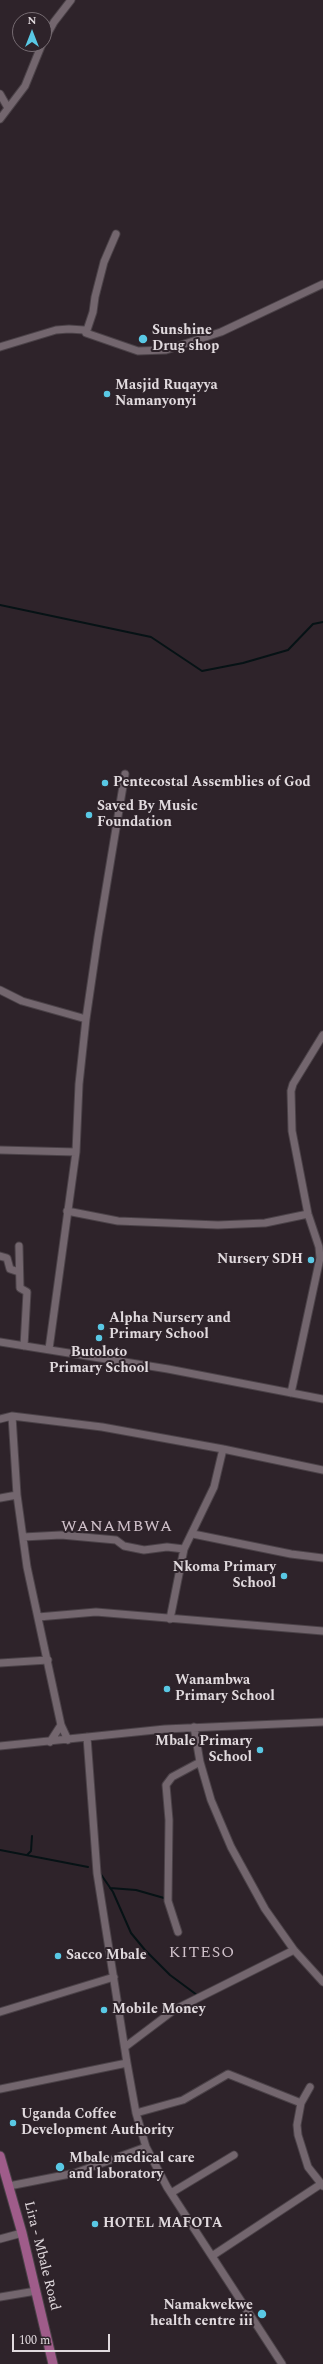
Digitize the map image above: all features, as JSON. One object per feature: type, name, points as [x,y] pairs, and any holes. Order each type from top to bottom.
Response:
[{"type":"main road","name":"Lira - Mbale Road","points":[[0,2156],[22,2233],[53,2364]]},
{"type":"street","points":[[52,26],[71,0]]},
{"type":"street","points":[[0,119],[26,86],[39,52]]},
{"type":"street","points":[[0,94],[8,108]]},
{"type":"street","points":[[86,333],[93,312],[95,297],[104,262],[116,234]]},
{"type":"street","points":[[0,348],[56,330],[84,330],[86,333],[138,351],[166,350],[221,332],[323,284]]},
{"type":"street","points":[[49,1349],[76,1152],[79,1084],[86,1019],[125,774]]},
{"type":"street","points":[[0,990],[22,1000],[86,1019]]},
{"type":"street","points":[[291,1393],[322,1258],[308,1214],[292,1131],[291,1091],[292,1084],[323,1035]]},
{"type":"street","points":[[0,1150],[76,1152]]},
{"type":"street","points":[[67,1211],[118,1221],[218,1225],[265,1223],[308,1214]]},
{"type":"street","points":[[19,1246],[20,1288],[27,1292],[24,1346]]},
{"type":"street","points":[[0,1256],[7,1258],[10,1269],[19,1272]]},
{"type":"street","points":[[0,1342],[49,1349],[323,1399]]},
{"type":"street","points":[[0,1419],[12,1416],[102,1428],[223,1449],[323,1470]]},
{"type":"street","points":[[12,1416],[17,1495],[27,1567],[61,1725],[68,1740]]},
{"type":"street","points":[[170,1619],[184,1549],[193,1534],[214,1487],[223,1449]]},
{"type":"street","points":[[0,1498],[17,1495]]},
{"type":"street","points":[[193,1534],[323,1558]]},
{"type":"street","points":[[23,1537],[62,1535],[116,1540],[124,1546],[139,1549],[167,1547],[184,1549]]},
{"type":"street","points":[[38,1617],[96,1612],[323,1631]]},
{"type":"street","points":[[0,1664],[48,1660]]},
{"type":"street","points":[[0,1746],[194,1727],[323,1722]]},
{"type":"street","points":[[50,1742],[61,1725]]},
{"type":"street","points":[[194,1727],[200,1762],[211,1800],[232,1847],[265,1910],[294,1950],[323,1982]]},
{"type":"street","points":[[87,1737],[97,1873],[127,2063],[136,2113],[146,2147],[171,2193],[282,2364]]},
{"type":"street","points":[[178,1932],[168,1901],[169,1820],[166,1786],[172,1777],[200,1762]]},
{"type":"street","points":[[125,2047],[174,2010],[294,1950]]},
{"type":"street","points":[[0,2012],[114,1978]]},
{"type":"street","points":[[0,2089],[127,2063]]},
{"type":"street","points":[[136,2113],[183,2100],[228,2074],[301,2102]]},
{"type":"street","points":[[212,2256],[322,2185],[308,2167],[298,2135],[297,2125],[301,2102],[310,2087]]},
{"type":"street","points":[[9,2186],[75,2173],[146,2147]]},
{"type":"street","points":[[171,2193],[234,2155]]},
{"type":"street","points":[[0,2239],[22,2233]]},
{"type":"street","points":[[0,2297],[36,2292]]},
{"type":"waterway","points":[[0,605],[151,637],[202,671],[243,663],[288,650],[313,624],[323,622]]},
{"type":"waterway","points":[[27,1855],[31,1851],[32,1836]]},
{"type":"waterway","points":[[0,1850],[88,1867]]},
{"type":"waterway","points":[[100,1873],[113,1892],[131,1933],[145,1950],[170,1975],[197,1995]]},
{"type":"waterway","points":[[110,1888],[136,1890],[164,1898]]},
{"type":"place","name":"Sunshine Drug shop","points":[[143,339]]},
{"type":"place","name":"Masjid Ruqayya Namanyonyi","points":[[107,394]]},
{"type":"place","name":"Pentecostal Assemblies of God","points":[[105,783]]},
{"type":"place","name":"Saved By Music Foundation","points":[[89,815]]},
{"type":"place","name":"Nursery SDH","points":[[311,1260]]},
{"type":"place","name":"Alpha Nursery and Primary School","points":[[101,1327]]},
{"type":"place","name":"Butoloto Primary School","points":[[99,1338]]},
{"type":"place","name":"Nkoma Primary School","points":[[284,1576]]},
{"type":"place","name":"Wanambwa Primary School","points":[[167,1689]]},
{"type":"place","name":"Mbale Primary School","points":[[260,1750]]},
{"type":"place","name":"Sacco Mbale","points":[[58,1956]]},
{"type":"place","name":"Mobile Money","points":[[104,2010]]},
{"type":"place","name":"Uganda Coffee Development Authority","points":[[13,2123]]},
{"type":"place","name":"Mbale medical care and laboratory","points":[[60,2167]]},
{"type":"place","name":"HOTEL MAFOTA","points":[[95,2224]]},
{"type":"place","name":"Namakwekwe health centre iii","points":[[262,2314]]},
{"type":"district","name":"WANAMBWA","points":[[117,1528]]},
{"type":"district","name":"KITESO","points":[[202,1954]]}]
